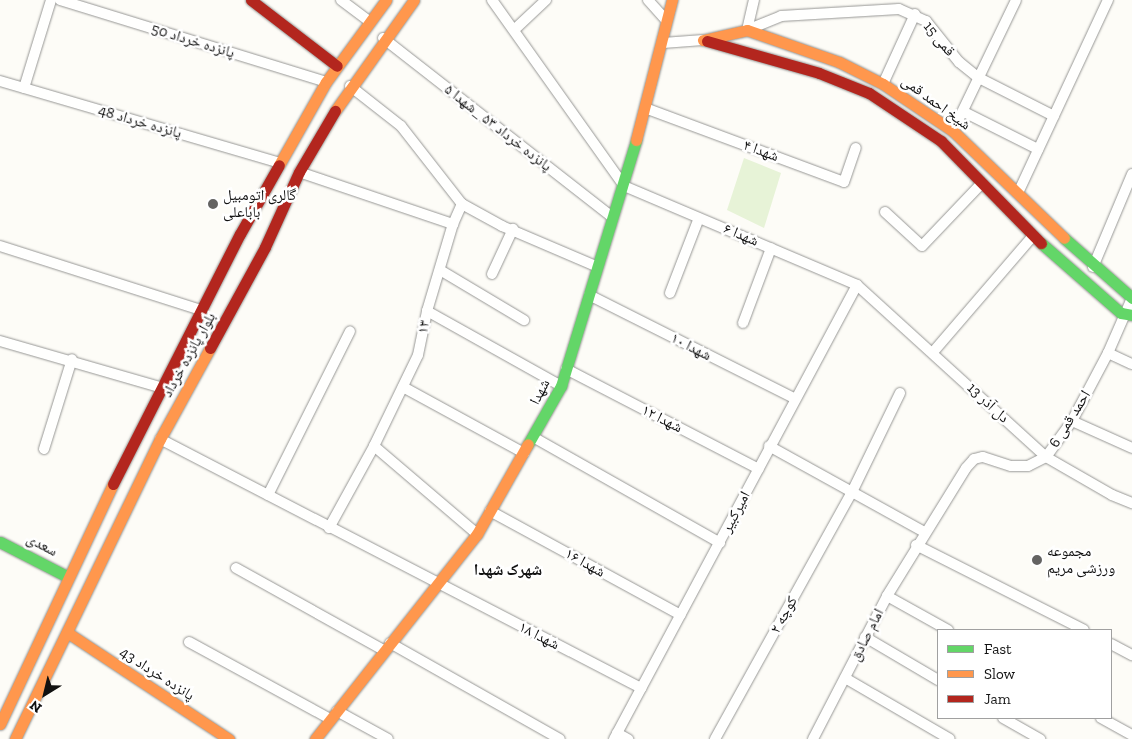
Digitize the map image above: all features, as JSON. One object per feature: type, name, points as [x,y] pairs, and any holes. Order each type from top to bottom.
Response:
[{"type":"main road","points":[[250,0],[337,66]]},
{"type":"main road","name":"بلوار پانزده خرداد","points":[[0,724],[68,577],[200,310],[280,162],[326,82],[386,0]]},
{"type":"main road","name":"بلوار پانزده خرداد","points":[[15,739],[68,633],[160,438],[264,247],[298,172],[350,86],[383,38],[414,0]]},
{"type":"main road","name":"شهدا","points":[[315,739],[477,534],[561,386],[624,186],[663,43],[672,0]]},
{"type":"main road","name":"شیخ احمد قمی","points":[[703,40],[747,30],[839,62],[884,84],[953,131],[1093,267],[1132,298]]},
{"type":"main road","name":"شیخ احمد قمی","points":[[703,40],[819,72],[869,93],[903,114],[941,141],[1033,236],[1121,313],[1130,314]]},
{"type":"main road","name":"سعدی","points":[[0,542],[68,577]]},
{"type":"main road","name":"پانزده خرداد 43","points":[[68,633],[229,739]]},
{"type":"street","points":[[24,88],[51,0]]},
{"type":"street","name":"پانزده خرداد 50","points":[[60,0],[326,82]]},
{"type":"street","points":[[341,0],[369,21]]},
{"type":"street","points":[[492,0],[624,186]]},
{"type":"street","points":[[514,30],[546,0]]},
{"type":"street","points":[[648,0],[667,22]]},
{"type":"street","points":[[747,30],[754,0]]},
{"type":"street","points":[[953,131],[964,112],[1016,0]]},
{"type":"street","points":[[1018,193],[1108,0]]},
{"type":"street","name":"قمی 15","points":[[747,30],[781,16],[899,9],[915,14],[926,21],[959,62],[979,78],[1054,116]]},
{"type":"street","points":[[884,84],[915,14]]},
{"type":"street","name":"پانزده خرداد ۵۳ _شهدا ۵","points":[[383,38],[613,218]]},
{"type":"street","name":"شیخ احمد قمی","points":[[663,43],[703,40]]},
{"type":"street","name":"پانزده خرداد 48","points":[[0,82],[280,162]]},
{"type":"street","points":[[350,86],[401,126],[462,204],[598,267]]},
{"type":"street","points":[[903,114],[911,101]]},
{"type":"street","name":"شهدا ۴","points":[[645,108],[844,182],[856,148]]},
{"type":"street","points":[[964,112],[1038,149]]},
{"type":"street","points":[[298,172],[453,224]]},
{"type":"street","points":[[1093,267],[1132,174]]},
{"type":"street","points":[[885,212],[922,246],[982,182]]},
{"type":"street","name":"شهدا ۶","points":[[624,186],[857,285]]},
{"type":"street","name":"۱۳","points":[[329,528],[374,446],[418,355],[427,311],[453,224],[462,204]]},
{"type":"street","points":[[670,293],[700,218]]},
{"type":"street","points":[[492,274],[513,229]]},
{"type":"street","points":[[934,351],[1033,236]]},
{"type":"street","points":[[0,246],[200,310]]},
{"type":"street","points":[[743,323],[771,248]]},
{"type":"street","points":[[440,270],[524,320]]},
{"type":"street","name":"دل آذر 13","points":[[857,285],[934,351],[1046,457],[1112,495],[1132,503]]},
{"type":"street","name":"امیرکبیر","points":[[615,736],[720,543],[794,398],[857,285]]},
{"type":"street","name":"شهدا ۱۰","points":[[589,295],[794,398]]},
{"type":"street","name":"احمد قمی 6","points":[[924,532],[974,459],[983,457],[1011,466],[1028,466],[1046,457],[1072,422],[1130,314],[1132,298]]},
{"type":"street","points":[[427,311],[561,386]]},
{"type":"street","points":[[268,495],[350,331]]},
{"type":"street","points":[[0,341],[72,359],[163,388]]},
{"type":"street","points":[[1108,353],[1132,364]]},
{"type":"street","points":[[44,449],[72,359]]},
{"type":"street","name":"شهدا ۱۲","points":[[566,369],[758,469]]},
{"type":"street","points":[[404,387],[524,452]]},
{"type":"street","name":"کوچه ۲","points":[[715,739],[852,492],[900,393]]},
{"type":"street","points":[[1072,422],[1132,448]]},
{"type":"street","name":"شهدا ۱۸","points":[[160,438],[329,528],[640,688]]},
{"type":"street","points":[[533,438],[720,543]]},
{"type":"street","points":[[374,446],[477,534]]},
{"type":"street","points":[[770,446],[924,532]]},
{"type":"street","name":"شهدا ۱۶","points":[[490,511],[680,615]]},
{"type":"street","name":"امام صادق","points":[[815,738],[865,637],[924,532]]},
{"type":"street","points":[[916,545],[1082,629]]},
{"type":"street","points":[[236,568],[560,739]]},
{"type":"street","points":[[887,596],[946,629]]},
{"type":"street","points":[[865,637],[937,679]]},
{"type":"street","points":[[189,642],[334,715],[388,739]]},
{"type":"street","points":[[1112,645],[1132,655]]},
{"type":"street","points":[[845,678],[950,739]]},
{"type":"street","points":[[1005,719],[1040,739]]},
{"type":"street","points":[[1103,719],[1132,735]]},
{"type":"street","points":[[615,736],[628,739]]},
{"type":"green space","points":[[744,158],[781,173],[764,228],[727,210]]},
{"type":"traffic: fast","points":[[528,444],[561,386],[636,140]]},
{"type":"traffic: fast","points":[[1064,238],[1132,298]]},
{"type":"traffic: fast","points":[[1041,243],[1121,313],[1132,315]]},
{"type":"traffic: fast","points":[[0,542],[68,577]]},
{"type":"traffic: slow","points":[[279,165],[326,82],[386,0]]},
{"type":"traffic: slow","points":[[335,111],[414,0]]},
{"type":"traffic: slow","points":[[636,140],[672,0]]},
{"type":"traffic: slow","points":[[703,40],[747,30],[839,62],[883,84],[953,131],[1064,238]]},
{"type":"traffic: slow","points":[[15,739],[160,439],[210,348]]},
{"type":"traffic: slow","points":[[315,739],[477,534],[528,444]]},
{"type":"traffic: slow","points":[[0,724],[113,484]]},
{"type":"traffic: slow","points":[[68,633],[229,739]]},
{"type":"traffic: jam","points":[[251,0],[337,66]]},
{"type":"traffic: jam","points":[[707,41],[819,73],[869,93],[941,141],[1041,243]]},
{"type":"traffic: jam","points":[[210,348],[265,247],[299,172],[335,111]]},
{"type":"traffic: jam","points":[[113,484],[240,234],[279,165]]},
{"type":"place","name":"گالری اتومبیل باباعلی","points":[[213,204]]},
{"type":"place","name":"مجموعه ورزشی مریم","points":[[1037,560]]},
{"type":"district","name":"شهرک شهدا","points":[[508,570]]}]
